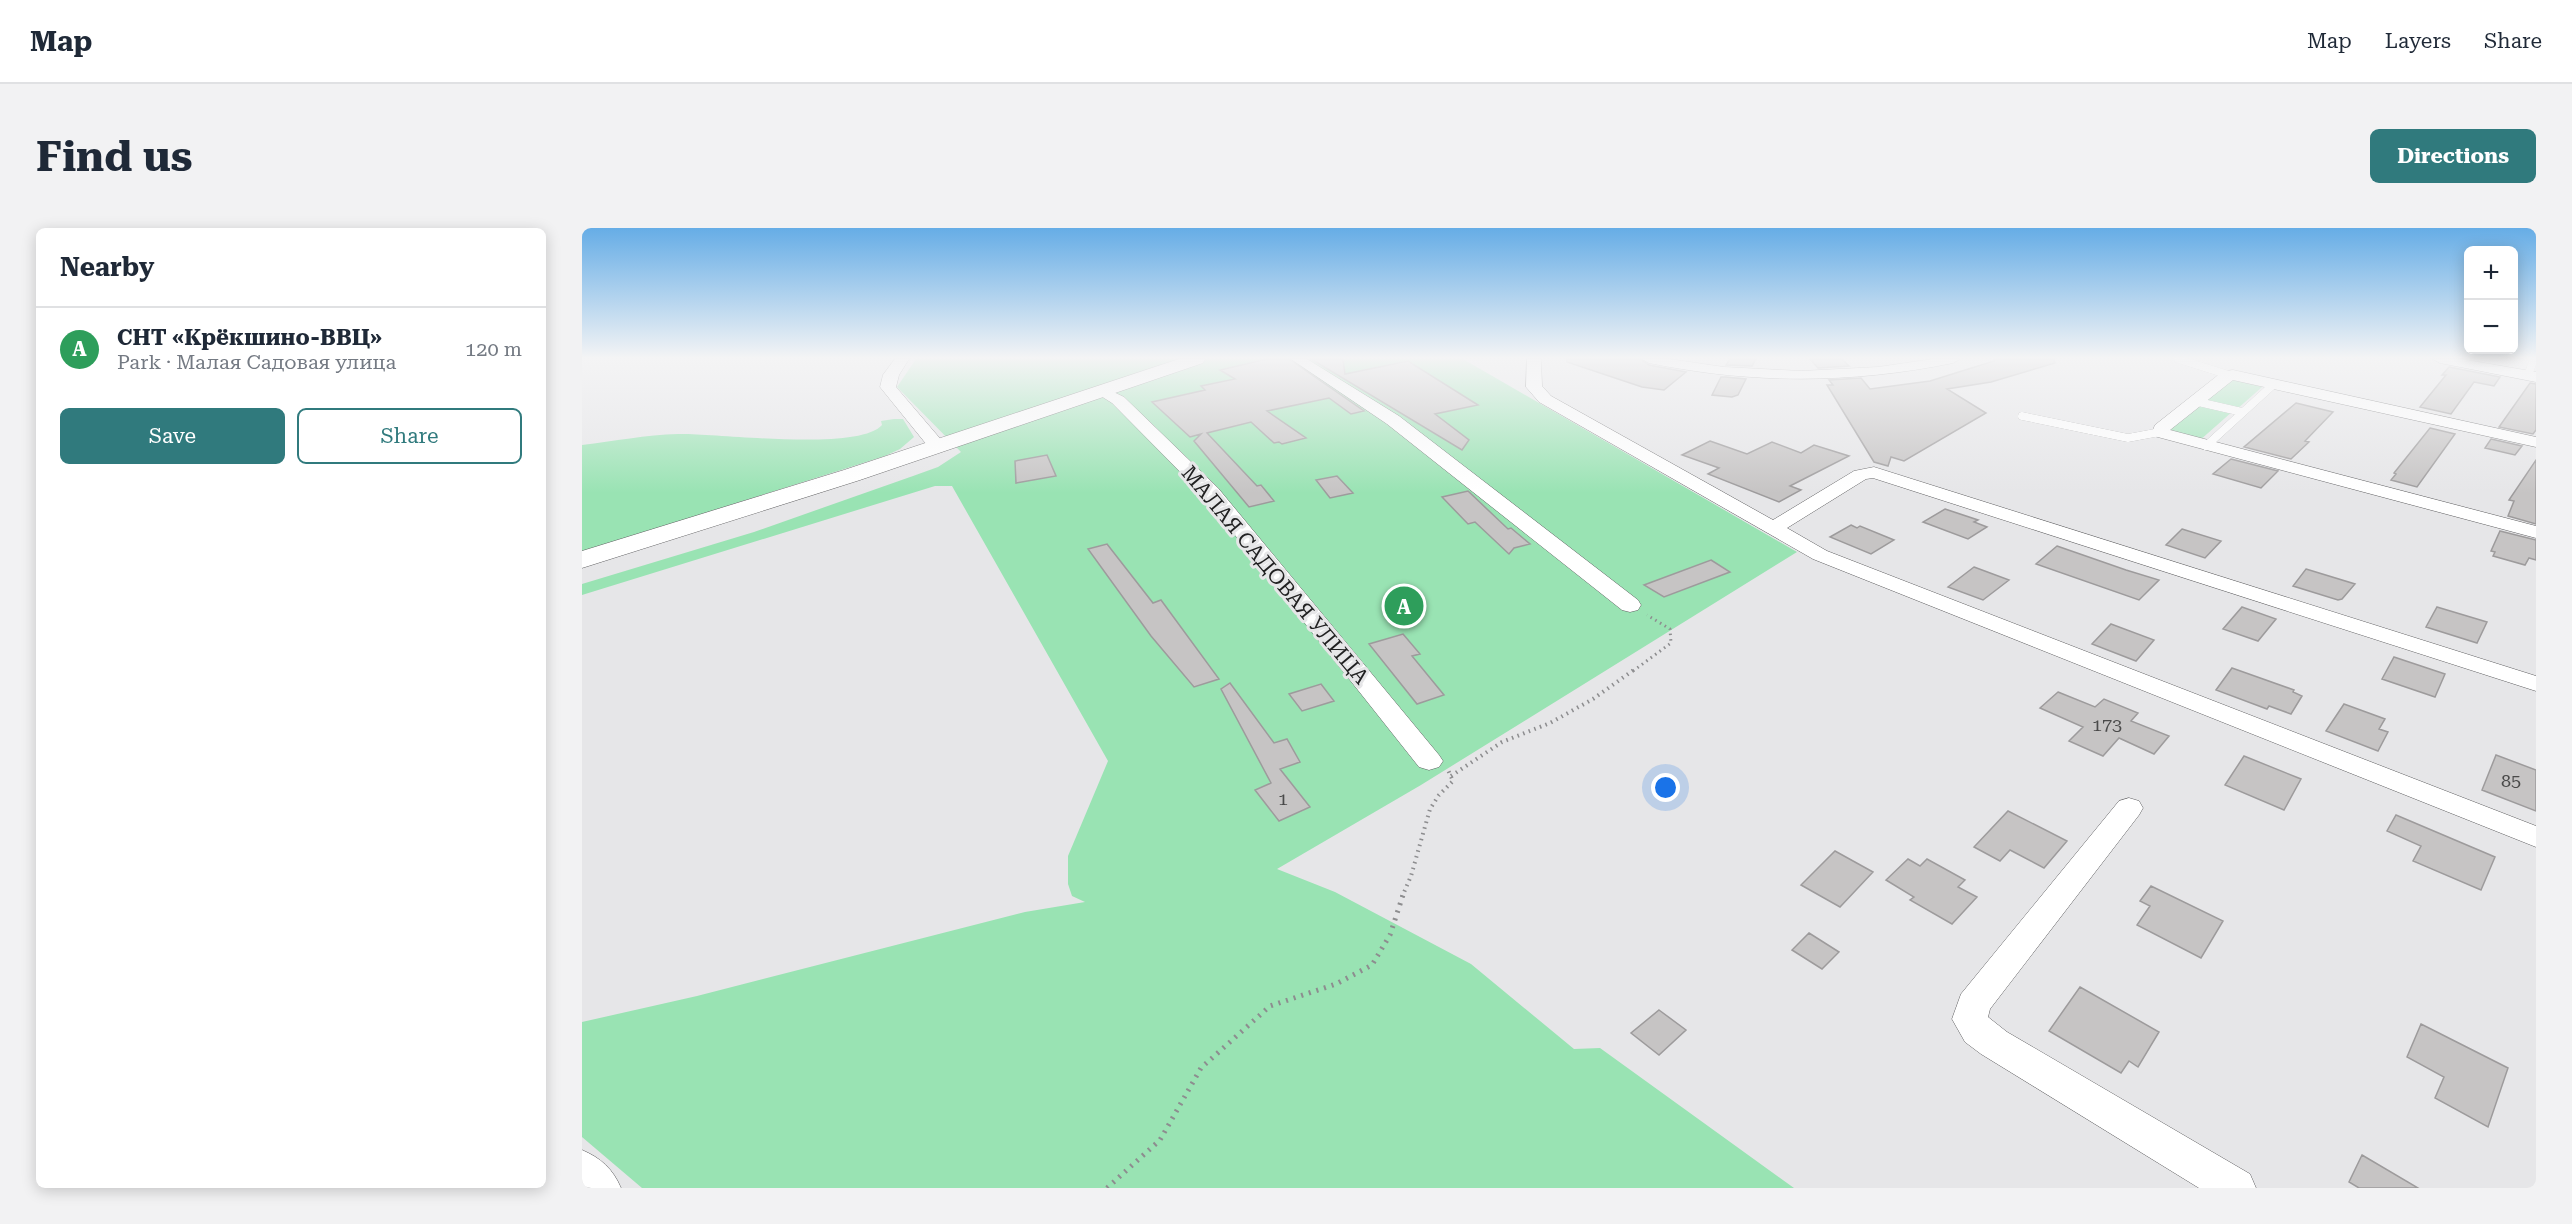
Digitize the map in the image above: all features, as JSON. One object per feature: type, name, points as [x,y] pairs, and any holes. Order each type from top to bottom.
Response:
[{"type":"main road","points":[[582,560],[1072,404]]},
{"type":"street","points":[[902,404],[937,446]]},
{"type":"street","name":"МАЛАЯ САДОВАЯ УЛИЦА","points":[[1118,404],[1217,499],[1429,761]]},
{"type":"street","points":[[1368,404],[1393,420],[1630,605]]},
{"type":"street","points":[[1553,404],[1820,555],[2536,837]]},
{"type":"street","points":[[2191,404],[2160,432],[2536,532]]},
{"type":"street","points":[[2363,404],[2536,442]]},
{"type":"street","points":[[1772,529],[1860,475],[1874,472],[2536,684]]},
{"type":"street","points":[[2129,808],[1973,1004],[1970,1019],[1978,1031],[1995,1043],[2236,1188]]},
{"type":"street","points":[[582,1169],[601,1188]]},
{"type":"lane","points":[[2206,404],[2242,412]]},
{"type":"lane","points":[[2206,446],[2251,404]]},
{"type":"lane","points":[[2022,416],[2128,438],[2160,432]]},
{"type":"path","points":[[1451,776],[1502,742],[1550,723],[1593,699],[1671,643],[1670,629],[1630,605]]},
{"type":"path","points":[[1107,1188],[1160,1140],[1201,1068],[1270,1006],[1336,984],[1372,966],[1390,935],[1399,904],[1411,876],[1430,809],[1439,795],[1453,781],[1449,771],[1429,761]]},
{"type":"green space","points":[[914,404],[1541,404],[1797,552],[1421,785],[1277,869],[1335,892],[1471,964],[1574,1049],[1600,1048],[1794,1188],[642,1188],[582,1137],[582,1022],[697,996],[1025,912],[1085,902],[1072,896],[1068,884],[1068,856],[1108,761],[952,486],[935,486],[582,595],[582,584],[754,532],[938,467],[961,452]]},
{"type":"green space","points":[[2199,404],[2233,411],[2199,441],[2166,432]]},
{"type":"green space","points":[[2210,404],[2243,404],[2236,410]]},
{"type":"green space","points":[[903,419],[914,437],[900,449],[885,456],[582,552],[582,445],[678,434],[786,439],[845,438],[868,433],[882,425],[881,421]]},
{"type":"building","points":[[1154,404],[1301,404],[1267,411],[1306,438],[1282,444],[1274,443],[1251,422],[1207,433],[1257,486],[1261,485],[1274,501],[1249,507],[1194,441],[1201,434],[1190,437]]},
{"type":"building","points":[[1337,404],[1354,404],[1364,411],[1351,414]]},
{"type":"building","points":[[1385,404],[1476,404],[1478,405],[1435,414],[1469,440],[1462,450]]},
{"type":"building","points":[[1838,404],[1971,404],[1986,413],[1904,461],[1891,457],[1888,466],[1874,462]]},
{"type":"building","points":[[2295,404],[2333,412],[2305,441],[2309,442],[2291,459],[2244,447]]},
{"type":"building","points":[[2423,404],[2458,404],[2451,414],[2420,407]]},
{"type":"building","points":[[2515,404],[2536,404],[2536,430],[2533,434],[2499,427]]},
{"type":"building","points":[[2430,428],[2455,434],[2417,487],[2391,480],[2396,474],[2394,473]]},
{"type":"building","points":[[2491,439],[2522,446],[2515,455],[2485,448]]},
{"type":"building","points":[[1710,441],[1747,454],[1772,442],[1801,453],[1814,445],[1849,456],[1790,486],[1801,490],[1779,502],[1708,474],[1719,468],[1682,455]]},
{"type":"building","points":[[1047,455],[1056,476],[1016,483],[1015,461]]},
{"type":"building","points":[[2231,459],[2278,471],[2261,488],[2213,474]]},
{"type":"building","points":[[2536,460],[2536,524],[2508,516],[2514,501],[2509,500]]},
{"type":"building","points":[[1337,476],[1353,493],[1330,498],[1316,480]]},
{"type":"building","points":[[1468,491],[1508,529],[1511,528],[1530,544],[1514,548],[1509,554],[1475,522],[1468,524],[1442,497]]},
{"type":"building","points":[[1945,509],[1978,520],[1974,522],[1987,527],[1968,539],[1923,522]]},
{"type":"building","points":[[1851,525],[1857,528],[1860,526],[1894,540],[1871,554],[1830,537]]},
{"type":"building","points":[[2182,529],[2221,541],[2205,558],[2166,545]]},
{"type":"building","points":[[2500,531],[2536,540],[2536,560],[2529,558],[2525,565],[2493,556],[2495,552],[2491,551]]},
{"type":"building","points":[[1107,544],[1153,603],[1161,600],[1219,679],[1194,687],[1151,636],[1088,549]]},
{"type":"building","points":[[2057,546],[2159,580],[2139,600],[2036,564]]},
{"type":"building","points":[[1711,560],[1730,572],[1664,597],[1644,585]]},
{"type":"building","points":[[1974,567],[2009,580],[1983,600],[1948,587]]},
{"type":"building","points":[[2306,569],[2355,584],[2342,599],[2338,600],[2293,586]]},
{"type":"building","points":[[2242,607],[2276,619],[2258,641],[2223,629]]},
{"type":"building","points":[[2437,607],[2487,622],[2477,643],[2426,627]]},
{"type":"building","points":[[2111,624],[2154,640],[2136,661],[2092,644]]},
{"type":"building","points":[[1403,634],[1420,654],[1412,656],[1444,695],[1417,704],[1369,644]]},
{"type":"building","points":[[2394,657],[2445,674],[2435,697],[2382,679]]},
{"type":"building","points":[[2232,668],[2294,690],[2293,692],[2302,696],[2291,714],[2269,706],[2267,709],[2216,690]]},
{"type":"building","points":[[1230,683],[1274,743],[1287,739],[1300,762],[1280,769],[1310,807],[1279,821],[1255,790],[1271,783],[1221,689]]},
{"type":"building","points":[[1321,684],[1334,701],[1302,711],[1289,694]]},
{"type":"building","points":[[2058,692],[2095,707],[2104,699],[2138,713],[2131,721],[2169,736],[2154,754],[2119,738],[2103,756],[2069,741],[2083,727],[2040,708]]},
{"type":"building","points":[[2344,704],[2385,719],[2379,729],[2388,732],[2378,751],[2326,731]]},
{"type":"building","points":[[2496,755],[2536,770],[2536,811],[2482,790]]},
{"type":"building","points":[[2244,756],[2301,779],[2284,810],[2225,785]]},
{"type":"building","points":[[2008,811],[2067,841],[2044,868],[2010,850],[2000,861],[1974,847]]},
{"type":"building","points":[[2396,815],[2495,857],[2481,890],[2413,861],[2421,846],[2387,831]]},
{"type":"building","points":[[1835,851],[1873,872],[1840,907],[1801,885]]},
{"type":"building","points":[[1908,859],[1920,866],[1927,859],[1965,880],[1958,887],[1977,897],[1952,924],[1910,900],[1914,897],[1886,880]]},
{"type":"building","points":[[2151,886],[2223,921],[2201,958],[2137,925],[2150,906],[2140,901]]},
{"type":"building","points":[[1809,933],[1839,952],[1822,969],[1792,950]]},
{"type":"building","points":[[2080,987],[2159,1032],[2138,1067],[2129,1061],[2121,1073],[2049,1031]]},
{"type":"building","points":[[1659,1010],[1686,1030],[1659,1055],[1631,1033]]},
{"type":"building","points":[[2421,1024],[2508,1068],[2488,1127],[2435,1098],[2444,1077],[2407,1057]]},
{"type":"building","points":[[2362,1155],[2418,1188],[2359,1188],[2349,1182]]},
{"type":"place","name":"СНТ «Крёкшино-ВВЦ»","points":[[1404,606]]}]
